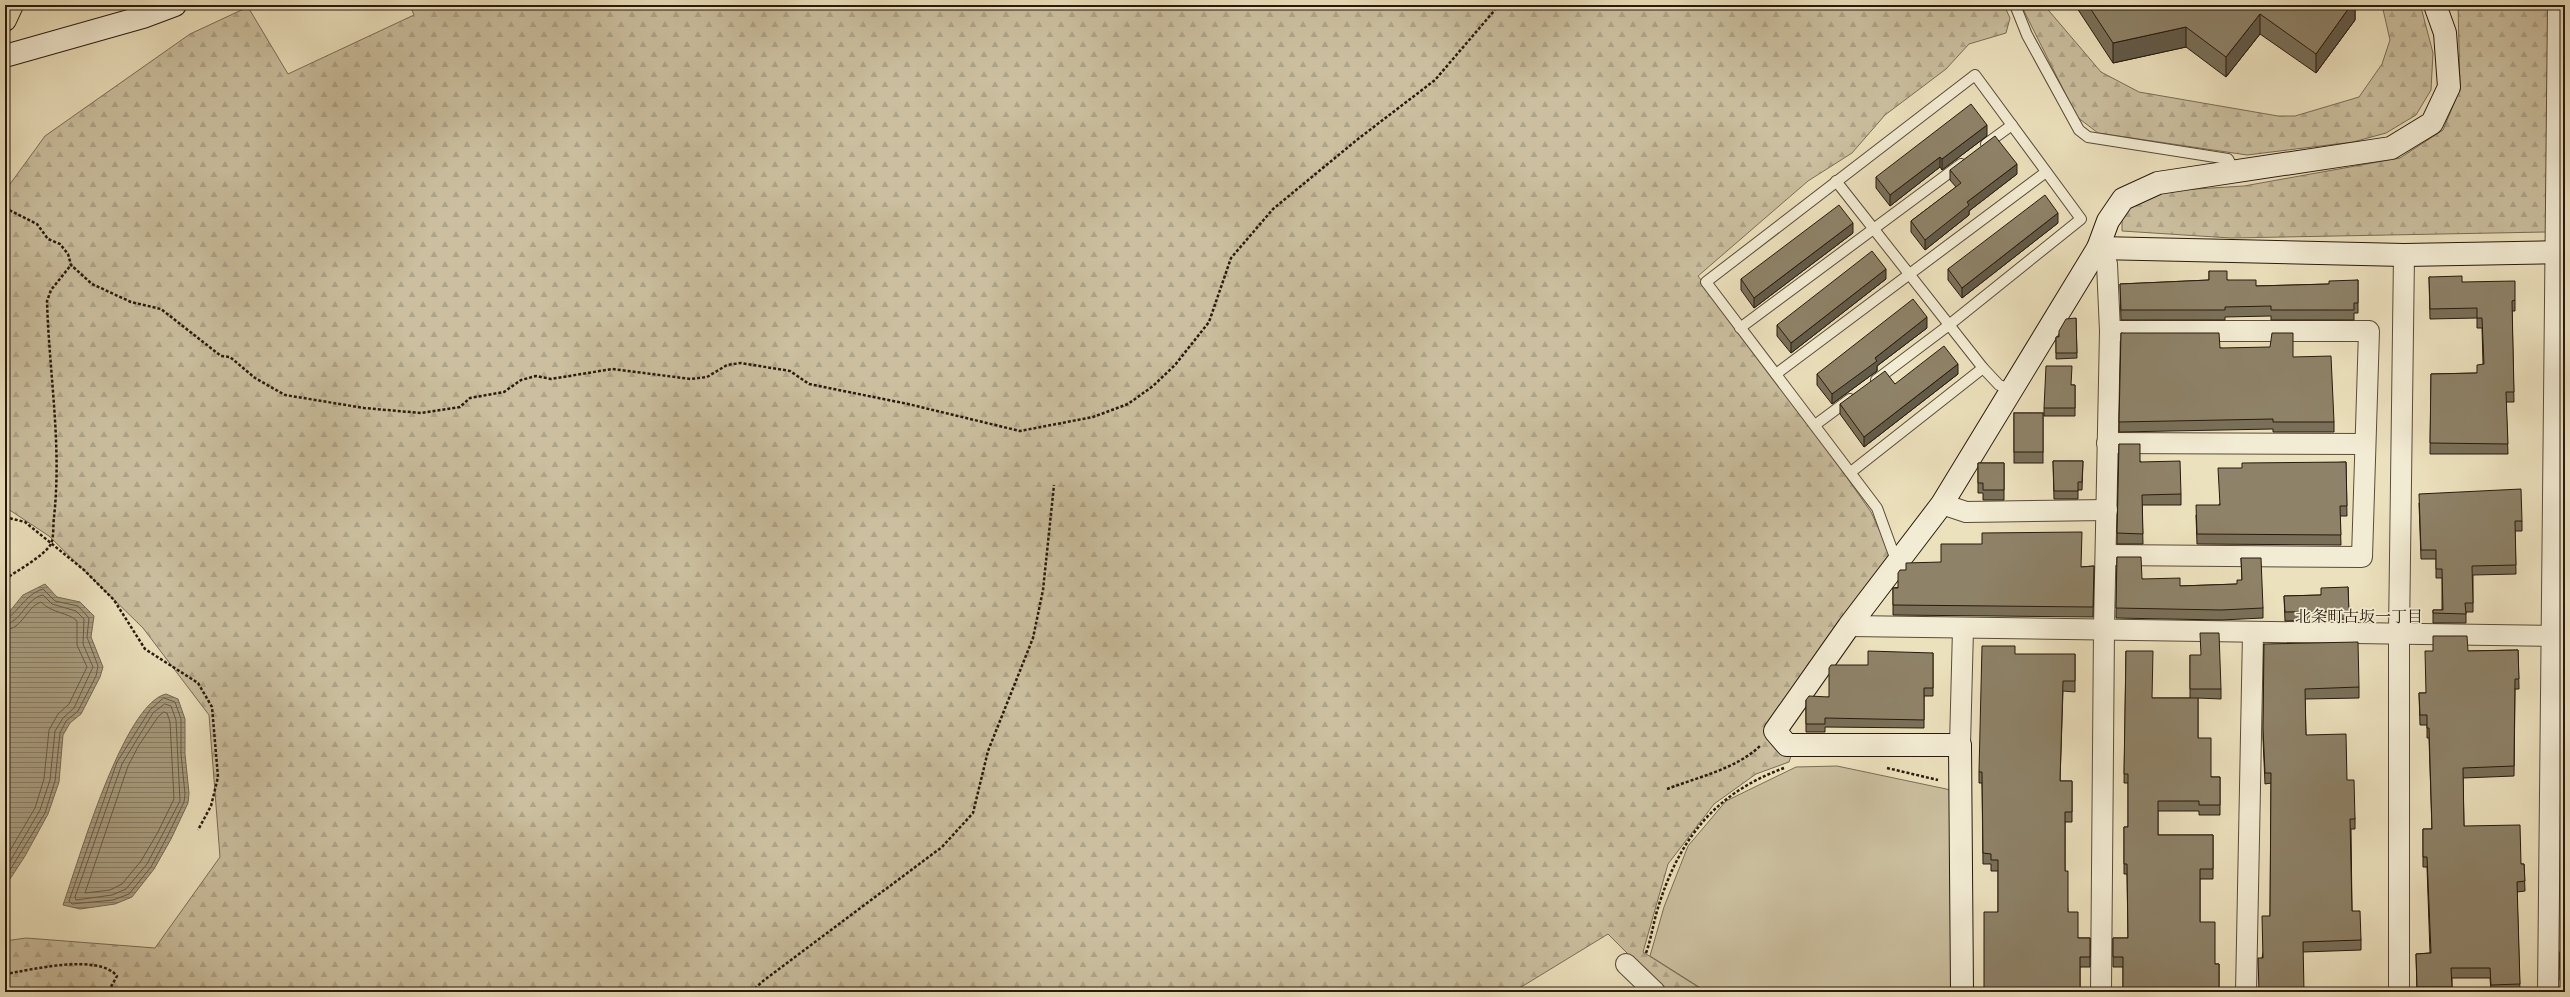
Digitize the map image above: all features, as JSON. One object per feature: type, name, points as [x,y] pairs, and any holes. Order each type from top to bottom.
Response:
[{"type":"main road","points":[[5,20],[12,5]]},
{"type":"street","points":[[5,56],[143,17],[175,5]]},
{"type":"street","points":[[1960,745],[1787,745],[1775,732],[1849,626],[1942,504],[2098,248],[2108,221],[2123,199],[2158,184],[2391,148],[2432,123],[2449,87],[2445,33],[2435,5]]},
{"type":"street","points":[[2548,992],[2559,636],[2560,252],[2558,5]]},
{"type":"street","points":[[2098,248],[2404,255],[2560,252]]},
{"type":"street","points":[[2098,248],[2107,264],[2110,332],[2107,443],[2107,555],[2104,628],[2101,992]]},
{"type":"street","points":[[2399,992],[2399,633],[2404,255]]},
{"type":"street","points":[[2107,555],[2362,557],[2369,331],[2110,332]]},
{"type":"street","points":[[2107,443],[2365,444]]},
{"type":"street","points":[[1942,504],[1966,512],[2107,510]]},
{"type":"street","points":[[1849,626],[1963,629],[2104,628],[2253,632],[2559,636]]},
{"type":"street","points":[[1962,992],[1960,745],[1963,629]]},
{"type":"street","points":[[2246,992],[2253,632]]},
{"type":"street","points":[[1626,964],[1655,992]]},
{"type":"lane","points":[[2014,5],[2028,35],[2079,130],[2088,137],[2228,159],[2237,173]]},
{"type":"lane","points":[[1815,425],[1950,325],[2081,219],[1975,75],[1706,282],[1877,508],[1897,563]]},
{"type":"lane","points":[[1981,148],[2012,125]]},
{"type":"lane","points":[[1740,328],[1875,230],[1968,158]]},
{"type":"lane","points":[[1776,374],[1912,275],[2046,172]]},
{"type":"lane","points":[[1836,181],[1912,275],[1983,368],[1999,385],[2012,390]]},
{"type":"lane","points":[[1851,472],[1983,368]]},
{"type":"path","points":[[5,208],[36,224],[48,239],[60,244],[68,254],[71,266],[92,284],[131,302],[161,309],[221,356],[230,358],[255,378],[279,392],[313,401],[364,408],[422,412],[460,407],[470,398],[504,392],[522,380],[536,376],[551,379],[612,369],[691,379],[707,376],[727,365],[741,363],[790,371],[809,384],[908,404],[1020,431],[1093,418],[1128,404],[1154,386],[1175,365],[1209,322],[1231,258],[1273,209],[1435,80],[1494,11],[1497,5]]},
{"type":"path","points":[[5,579],[50,544],[56,504],[55,424],[47,301],[51,290],[71,266]]},
{"type":"path","points":[[751,992],[763,981],[942,847],[973,813],[988,751],[1033,638],[1043,590],[1054,485]]},
{"type":"path","points":[[5,517],[26,522],[50,544],[84,570],[114,600],[146,649],[198,683],[212,707],[218,777],[211,806],[198,830]]},
{"type":"path","points":[[1667,789],[1729,766],[1753,753],[1775,732]]},
{"type":"path","points":[[1645,956],[1657,911],[1672,869],[1685,846],[1721,801],[1758,780],[1790,766]]},
{"type":"path","points":[[1885,768],[1960,785]]},
{"type":"path","points":[[5,974],[63,964],[101,967],[112,970],[117,976],[108,992]]},
{"type":"green space","points":[[410,5],[2004,5],[2010,18],[2006,33],[1969,44],[1946,69],[1885,115],[1852,153],[1808,181],[1698,276],[1810,425],[1871,512],[1894,562],[1782,735],[1791,756],[1789,762],[1756,774],[1714,804],[1668,864],[1643,952],[1706,992],[1666,992],[1608,934],[1513,992],[5,992],[5,941],[26,938],[155,948],[220,857],[209,715],[143,628],[49,536],[5,507],[5,191],[45,136],[190,34],[248,7],[288,74],[414,15]]},
{"type":"green space","points":[[2021,5],[2044,5],[2101,72],[2139,92],[2278,116],[2295,116],[2359,97],[2382,64],[2390,40],[2382,5],[2417,5],[2422,11],[2433,53],[2431,90],[2416,115],[2386,133],[2353,142],[2247,155],[2098,133],[2077,117]]},
{"type":"green space","points":[[2458,5],[2549,5],[2546,232],[2231,238],[2122,231],[2122,212],[2126,206],[2163,191],[2244,186],[2400,158],[2443,130],[2460,89]]},
{"type":"green space","points":[[1837,766],[1951,790],[1952,992],[1707,992],[1650,956],[1664,907],[1688,846],[1726,801],[1796,767]]},
{"type":"water","points":[[45,584],[57,597],[80,602],[94,616],[91,637],[103,667],[100,677],[81,714],[70,723],[63,735],[59,782],[48,814],[25,856],[10,879],[5,883],[5,617],[23,595]]},
{"type":"water","points":[[166,694],[178,699],[185,719],[185,754],[189,793],[188,803],[171,839],[154,869],[132,897],[115,904],[80,909],[63,905],[91,822],[118,754],[134,725],[150,704]]},
{"type":"building","points":[[2088,5],[2150,5],[2152,8],[2155,5],[2351,5],[2316,54],[2260,14],[2226,57],[2186,27],[2113,43]]},
{"type":"building","points":[[1971,104],[1987,125],[1942,159],[1940,157],[1890,195],[1876,177]]},
{"type":"building","points":[[1995,136],[2017,164],[1967,202],[1969,205],[1925,240],[1911,221],[1961,183],[1950,170]]},
{"type":"building","points":[[2045,195],[2058,213],[1962,288],[1948,269]]},
{"type":"building","points":[[1839,205],[1853,223],[1754,298],[1741,279]]},
{"type":"building","points":[[1872,251],[1886,269],[1791,343],[1777,325]]},
{"type":"building","points":[[2209,271],[2227,271],[2227,280],[2256,280],[2256,286],[2329,284],[2329,281],[2358,280],[2358,303],[2354,303],[2354,310],[2271,310],[2271,306],[2225,307],[2225,310],[2121,310],[2120,284],[2209,280]]},
{"type":"building","points":[[2462,276],[2462,282],[2515,281],[2515,300],[2512,301],[2514,392],[2506,392],[2508,444],[2430,443],[2431,374],[2477,373],[2477,365],[2484,364],[2482,318],[2477,318],[2477,308],[2430,309],[2429,277]]},
{"type":"building","points":[[1913,299],[1927,317],[1875,358],[1877,361],[1832,394],[1817,374]]},
{"type":"building","points":[[2076,318],[2077,353],[2056,353],[2056,337],[2059,337],[2059,331],[2066,319]]},
{"type":"building","points":[[2121,333],[2219,333],[2220,348],[2270,347],[2272,333],[2293,333],[2293,357],[2331,356],[2334,422],[2273,422],[2273,419],[2119,422]]},
{"type":"building","points":[[1944,346],[1958,364],[1864,437],[1840,404],[1885,371],[1895,384]]},
{"type":"building","points":[[2046,366],[2072,366],[2071,385],[2075,385],[2075,408],[2044,408]]},
{"type":"building","points":[[2014,413],[2043,413],[2043,452],[2014,452]]},
{"type":"building","points":[[2119,444],[2140,444],[2140,462],[2180,461],[2181,494],[2142,495],[2143,534],[2117,533]]},
{"type":"building","points":[[2053,461],[2083,461],[2082,482],[2078,482],[2078,491],[2054,491]]},
{"type":"building","points":[[2346,462],[2347,506],[2340,506],[2341,535],[2197,534],[2196,505],[2220,505],[2218,468],[2242,468],[2242,463]]},
{"type":"building","points":[[1978,463],[2004,463],[2004,490],[1983,490],[1983,483],[1978,483]]},
{"type":"building","points":[[2521,489],[2522,521],[2515,521],[2516,565],[2472,566],[2473,603],[2465,603],[2466,614],[2433,613],[2433,610],[2443,610],[2442,569],[2436,569],[2436,550],[2421,550],[2419,494]]},
{"type":"building","points":[[2082,532],[2081,567],[2094,566],[2093,607],[1893,605],[1893,588],[1898,588],[1898,573],[1900,570],[1906,570],[1906,563],[1941,562],[1941,544],[1982,544],[1982,533]]},
{"type":"building","points":[[2117,557],[2141,557],[2142,579],[2180,578],[2180,586],[2237,584],[2237,580],[2242,580],[2241,558],[2261,558],[2263,608],[2221,610],[2116,608]]},
{"type":"building","points":[[2348,587],[2349,611],[2285,612],[2284,596],[2321,595],[2321,588]]},
{"type":"building","points":[[2200,633],[2219,633],[2221,689],[2190,689],[2190,655],[2201,655]]},
{"type":"building","points":[[2433,636],[2467,636],[2468,651],[2518,650],[2519,679],[2515,679],[2514,766],[2463,768],[2464,826],[2520,825],[2521,864],[2524,864],[2525,881],[2517,882],[2520,984],[2491,985],[2490,968],[2451,968],[2452,987],[2417,987],[2416,954],[2431,953],[2427,857],[2423,857],[2423,829],[2432,829],[2429,728],[2427,728],[2427,715],[2420,715],[2419,693],[2426,693],[2425,651],[2433,651]]},
{"type":"building","points":[[2358,642],[2359,687],[2305,689],[2306,735],[2346,734],[2347,780],[2354,780],[2355,819],[2350,819],[2352,911],[2360,911],[2361,940],[2303,942],[2304,992],[2259,992],[2258,958],[2263,958],[2262,916],[2270,916],[2271,773],[2265,773],[2263,728],[2264,644]]},
{"type":"building","points":[[1982,646],[2015,646],[2015,654],[2075,654],[2075,681],[2063,681],[2060,781],[2072,781],[2072,812],[2065,812],[2065,871],[2068,871],[2068,912],[2078,912],[2078,938],[2090,938],[2090,957],[2080,957],[2080,988],[2070,988],[2070,992],[1984,992],[1984,912],[1998,912],[1998,860],[1991,860],[1991,854],[1983,853],[1982,772],[1979,772]]},
{"type":"building","points":[[1868,651],[1933,653],[1933,688],[1924,688],[1924,720],[1825,718],[1825,724],[1806,724],[1806,700],[1809,696],[1829,697],[1829,668],[1831,665],[1868,665]]},
{"type":"building","points":[[2126,651],[2153,651],[2152,698],[2198,698],[2198,738],[2211,738],[2211,777],[2220,777],[2220,805],[2199,805],[2199,801],[2158,801],[2158,835],[2213,835],[2213,869],[2200,869],[2200,922],[2215,922],[2215,964],[2219,964],[2219,990],[2144,989],[2144,992],[2123,992],[2123,957],[2113,957],[2113,938],[2128,938],[2127,864],[2124,864],[2124,827],[2128,827],[2128,774],[2124,774]]},
{"type":"building","points":[[2560,952],[2565,952],[2565,969],[2560,970]]},
{"type":"district","name":"北条町古坂一丁目","points":[[2359,616]]}]
